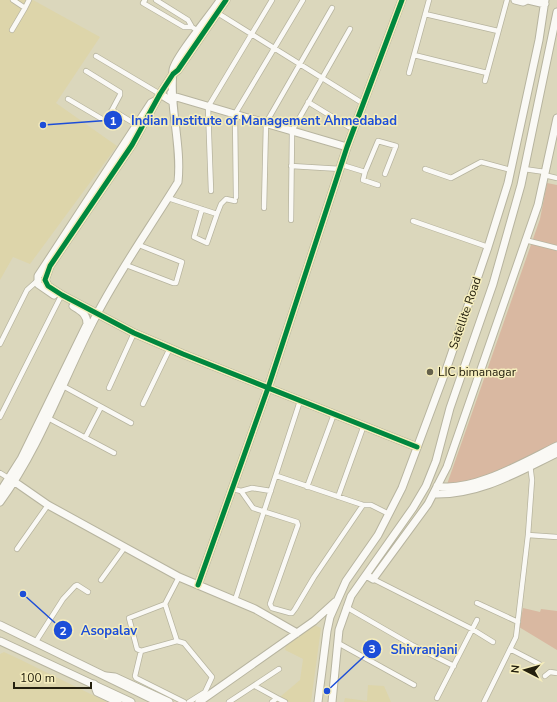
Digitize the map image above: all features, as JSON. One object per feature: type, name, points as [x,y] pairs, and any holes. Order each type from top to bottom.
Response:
[{"type":"street","points":[[13,0],[25,8]]},
{"type":"street","points":[[12,30],[29,0]]},
{"type":"street","points":[[145,0],[143,3],[184,27],[195,29]]},
{"type":"street","points":[[156,0],[188,20],[195,29]]},
{"type":"street","points":[[220,0],[215,11],[178,70],[173,74],[50,266],[45,280],[48,286],[134,333],[417,447]]},
{"type":"street","points":[[0,502],[48,418],[97,314],[126,264],[178,182],[180,165],[173,99],[173,69],[195,29],[226,0]]},
{"type":"street","points":[[211,191],[208,107],[272,0]]},
{"type":"street","points":[[202,209],[194,237],[204,242],[208,241],[221,204],[226,200],[236,199],[235,114],[303,0]]},
{"type":"street","points":[[198,585],[268,388],[347,147],[402,0]]},
{"type":"street","points":[[409,73],[429,0]]},
{"type":"street","points":[[485,81],[507,0]]},
{"type":"street","points":[[515,0],[523,2],[527,0],[545,2]]},
{"type":"street","name":"Satellite Road","points":[[318,702],[327,631],[336,601],[346,581],[378,536],[402,488],[488,247],[511,170],[545,2]]},
{"type":"street","points":[[264,208],[266,123],[332,8]]},
{"type":"street","points":[[215,11],[364,104]]},
{"type":"street","name":"Satellite Road","points":[[332,702],[339,630],[346,607],[351,596],[413,508],[426,486],[436,460],[450,408],[493,284],[524,169],[557,12]]},
{"type":"street","points":[[425,14],[498,31]]},
{"type":"street","points":[[291,220],[292,131],[321,77],[350,29]]},
{"type":"street","points":[[414,55],[487,73]]},
{"type":"street","points":[[96,56],[160,94],[173,99],[235,114],[347,147]]},
{"type":"street","points":[[68,99],[102,119],[106,119],[112,110],[120,93],[86,71]]},
{"type":"street","points":[[166,85],[173,99]]},
{"type":"street","points":[[308,102],[349,128]]},
{"type":"street","points":[[112,110],[139,127]]},
{"type":"street","points":[[374,579],[434,494],[448,464],[538,205],[557,121]]},
{"type":"street","points":[[378,185],[363,180],[378,141],[396,146],[385,174]]},
{"type":"street","points":[[425,169],[451,178],[481,162],[511,170]]},
{"type":"street","points":[[291,166],[341,167],[365,172]]},
{"type":"street","points":[[524,169],[545,173],[557,178]]},
{"type":"street","points":[[0,344],[27,290],[37,281],[38,276],[95,195]]},
{"type":"street","points":[[168,198],[217,214]]},
{"type":"street","points":[[413,221],[488,247]]},
{"type":"street","points":[[525,240],[557,248]]},
{"type":"street","points":[[126,264],[176,283],[182,262],[139,245]]},
{"type":"street","points":[[37,281],[45,280]]},
{"type":"street","points":[[0,492],[12,480],[87,324],[87,318],[84,313],[40,287],[37,281]]},
{"type":"street","points":[[0,417],[60,298]]},
{"type":"street","points":[[87,318],[97,314]]},
{"type":"street","points":[[109,388],[134,333]]},
{"type":"street","points":[[143,404],[170,348]]},
{"type":"street","points":[[63,386],[131,423]]},
{"type":"street","points":[[235,600],[272,491],[300,401]]},
{"type":"street","points":[[85,438],[101,407]]},
{"type":"street","points":[[307,487],[334,414]]},
{"type":"street","points":[[48,418],[114,453]]},
{"type":"street","points":[[338,497],[364,425]]},
{"type":"street","points":[[434,494],[469,492],[530,463],[557,446]]},
{"type":"street","points":[[438,486],[449,488],[464,486],[557,453]]},
{"type":"street","points":[[436,460],[448,464]]},
{"type":"street","points":[[484,702],[516,637],[528,535],[532,480],[530,463]]},
{"type":"street","points":[[0,473],[48,505],[179,577],[255,609],[297,633]]},
{"type":"street","points":[[276,476],[362,505],[371,505],[389,514]]},
{"type":"street","points":[[233,489],[241,491],[252,488],[272,491]]},
{"type":"street","points":[[241,491],[253,508],[264,513],[297,522],[298,525],[270,604],[272,608],[292,613],[314,576],[362,505]]},
{"type":"street","points":[[17,548],[48,505]]},
{"type":"street","points":[[528,535],[557,537]]},
{"type":"street","points":[[102,580],[125,547]]},
{"type":"street","points":[[366,575],[472,629],[493,642]]},
{"type":"street","points":[[141,652],[138,650],[129,618],[165,604],[179,577]]},
{"type":"street","points":[[34,643],[74,586],[77,585],[88,592]]},
{"type":"street","points":[[199,702],[314,621],[336,601]]},
{"type":"street","points":[[477,603],[518,622]]},
{"type":"street","points":[[165,604],[177,640]]},
{"type":"street","points":[[346,607],[412,645],[454,666]]},
{"type":"street","points":[[438,698],[477,620]]},
{"type":"street","points":[[314,621],[323,622],[327,631]]},
{"type":"street","points":[[1,627],[109,677],[158,702]]},
{"type":"street","points":[[141,652],[177,640],[184,643],[212,677],[205,692],[189,702]]},
{"type":"street","points":[[0,641],[132,702]]},
{"type":"street","points":[[338,643],[414,685]]},
{"type":"street","points":[[510,649],[539,664]]},
{"type":"street","points":[[141,652],[135,676],[136,678],[184,702]]},
{"type":"street","points":[[229,702],[256,686],[279,668]]},
{"type":"street","points":[[545,676],[550,672],[557,673]]},
{"type":"street","points":[[109,677],[115,677],[169,702]]},
{"type":"street","points":[[94,684],[97,692],[118,702]]},
{"type":"street","points":[[256,686],[285,702]]},
{"type":"street","points":[[272,702],[276,698]]},
{"type":"shaded area","points":[[0,0],[33,0],[100,37],[56,103],[117,146],[30,264],[13,257],[0,280]]},
{"type":"shaded area","points":[[547,183],[557,185],[557,450],[459,490],[445,490],[540,219]]},
{"type":"shaded area","points":[[523,608],[540,612],[541,609],[557,611],[557,650],[519,627]]},
{"type":"shaded area","points":[[314,625],[321,628],[311,702],[274,702],[300,680],[303,659],[285,650],[286,646]]},
{"type":"shaded area","points":[[4,652],[107,702],[0,702],[0,654]]},
{"type":"shaded area","points":[[368,685],[384,686],[391,702],[344,702],[345,698],[367,701]]},
{"type":"cycle path","points":[[226,0],[160,94],[132,145],[50,266],[45,280],[48,286],[62,295],[134,333],[417,447]]},
{"type":"cycle path","points":[[198,585],[268,388],[347,147],[402,0]]},
{"type":"place","name":"Indian Institute of Management Ahmedabad","points":[[43,125]]},
{"type":"place","name":"LIC bimanagar","points":[[430,372]]},
{"type":"place","name":"Asopalav","points":[[23,594]]},
{"type":"place","name":"Shivranjani","points":[[327,691]]}]
